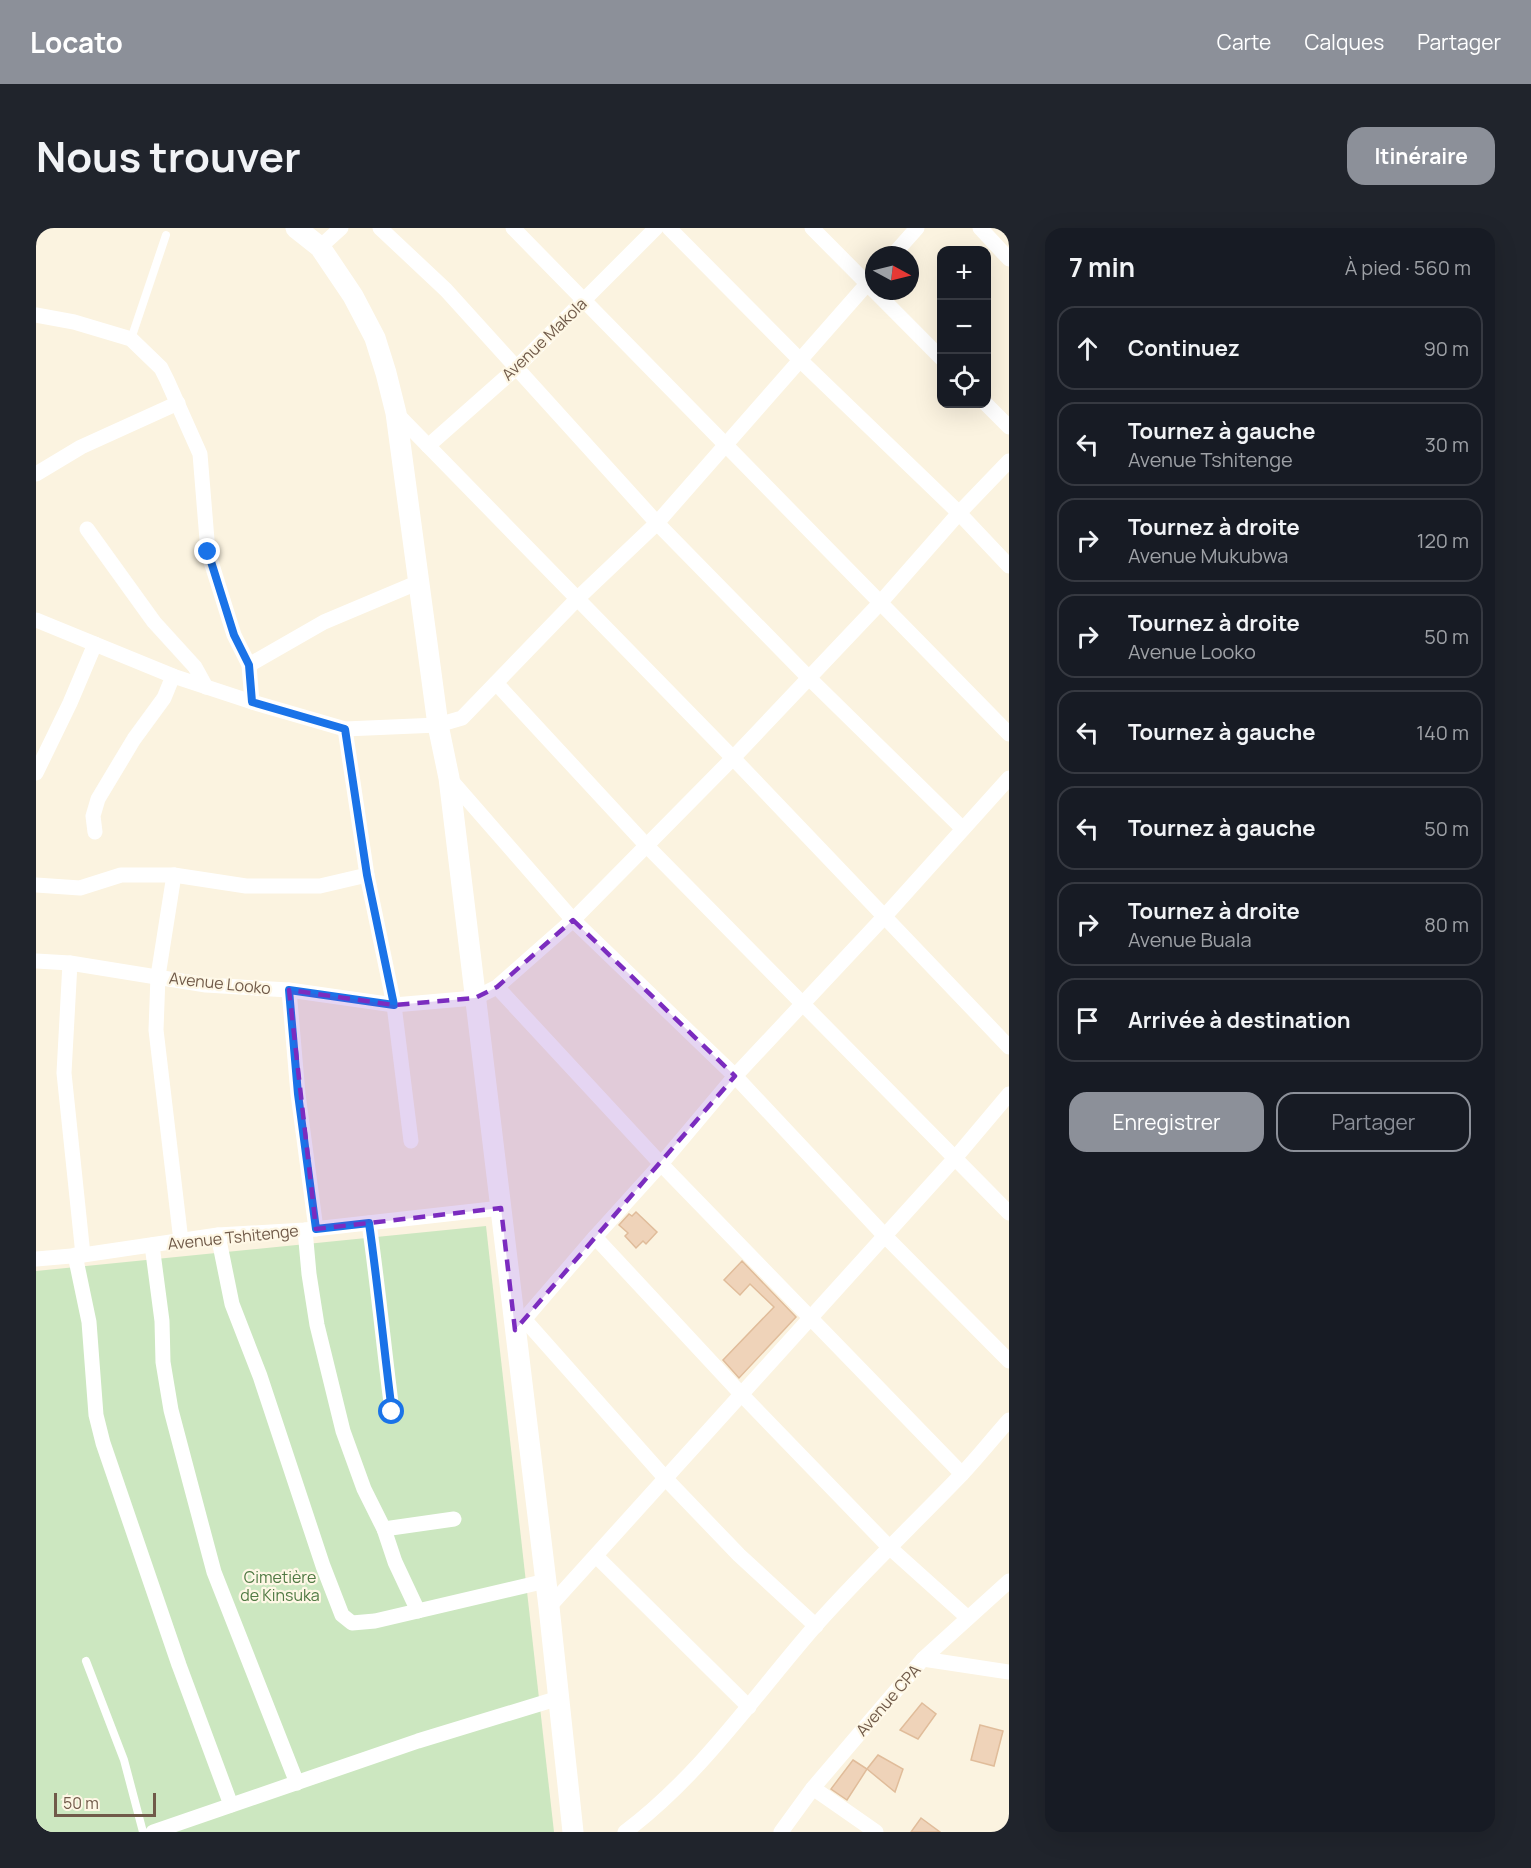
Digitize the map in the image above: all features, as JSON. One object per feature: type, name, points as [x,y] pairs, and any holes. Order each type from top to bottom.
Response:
[{"type":"street","points":[[296,228],[320,247],[353,296],[375,338],[396,413],[438,725],[449,778],[501,1208],[520,1324],[573,1832]]},
{"type":"street","points":[[320,247],[341,228]]},
{"type":"street","points":[[380,228],[446,290],[515,369],[657,523],[808,677],[963,829]]},
{"type":"street","points":[[513,228],[1009,734]]},
{"type":"street","name":"Avenue Makola","points":[[428,446],[515,369],[656,228]]},
{"type":"street","points":[[669,228],[800,360],[959,513],[1009,566]]},
{"type":"street","points":[[812,228],[865,275]]},
{"type":"street","points":[[901,246],[917,228]]},
{"type":"street","points":[[980,228],[1009,259]]},
{"type":"street","points":[[36,620],[206,687],[345,729],[438,725],[462,718],[578,598],[657,523],[865,287]]},
{"type":"street","points":[[889,300],[938,354]]},
{"type":"street","points":[[36,315],[74,322],[131,339],[161,368],[200,454],[208,552],[234,635],[249,665],[252,702]]},
{"type":"street","points":[[36,474],[81,447],[178,403]]},
{"type":"street","points":[[990,408],[1009,427]]},
{"type":"street","points":[[396,413],[733,758],[1009,1047]]},
{"type":"street","points":[[475,998],[497,987],[573,920],[733,758],[880,603],[959,513],[1009,461]]},
{"type":"street","points":[[87,529],[154,622],[195,667],[206,687]]},
{"type":"street","points":[[249,665],[324,622],[419,582]]},
{"type":"street","points":[[36,772],[70,703],[95,644]]},
{"type":"street","points":[[95,832],[93,816],[98,799],[134,740],[164,698],[173,675]]},
{"type":"street","points":[[496,683],[646,845],[1009,1212]]},
{"type":"street","points":[[345,729],[367,875],[394,1005],[411,1141]]},
{"type":"street","points":[[449,778],[573,920],[735,1076],[884,1235],[1009,1361]]},
{"type":"street","points":[[520,1324],[735,1076],[884,917],[1009,778]]},
{"type":"street","points":[[36,885],[80,888],[121,874],[174,875],[246,886],[320,886],[367,875]]},
{"type":"street","points":[[174,875],[158,976],[156,1030],[181,1241]]},
{"type":"street","name":"Avenue Looko","points":[[36,961],[70,963],[206,985],[289,990],[394,1005],[475,998]]},
{"type":"street","points":[[70,963],[63,1073],[79,1255],[89,1322],[96,1415],[103,1443],[179,1665],[231,1805]]},
{"type":"street","points":[[497,987],[661,1164],[962,1474]]},
{"type":"street","points":[[289,990],[317,1325],[343,1431],[364,1489],[384,1528],[395,1562],[418,1611]]},
{"type":"street","points":[[549,1607],[956,1157],[1009,1094]]},
{"type":"street","name":"Avenue Tshitenge","points":[[36,1258],[79,1255],[218,1235],[310,1229],[501,1208]]},
{"type":"street","points":[[369,1223],[392,1412]]},
{"type":"street","points":[[218,1235],[232,1304],[260,1376],[323,1566],[342,1616],[352,1623],[375,1621],[546,1581]]},
{"type":"street","points":[[595,1237],[742,1395],[889,1547],[968,1618]]},
{"type":"street","points":[[152,1245],[162,1321],[165,1372],[171,1410],[189,1482],[214,1572],[297,1783]]},
{"type":"street","points":[[520,1324],[739,1555],[816,1626]]},
{"type":"street","points":[[625,1832],[649,1814],[722,1739],[816,1626],[889,1547],[962,1474],[1009,1420]]},
{"type":"street","points":[[384,1528],[454,1519]]},
{"type":"street","points":[[596,1556],[749,1707]]},
{"type":"street","name":"Avenue CPA","points":[[781,1832],[813,1788],[923,1659],[1009,1581]]},
{"type":"street","points":[[923,1659],[1009,1672]]},
{"type":"street","points":[[153,1832],[418,1741],[559,1698]]},
{"type":"street","points":[[813,1788],[876,1832]]},
{"type":"lane","points":[[131,339],[166,235]]},
{"type":"lane","points":[[86,1661],[124,1760],[143,1832]]},
{"type":"highlighted area","points":[[573,920],[735,1076],[515,1330],[501,1208],[316,1229],[289,990],[394,1005],[475,998],[497,987]]},
{"type":"green space","name":"Cimetière de Kinsuka","points":[[486,1226],[554,1832],[36,1832],[36,1271]]},
{"type":"building","points":[[636,1212],[657,1232],[646,1244],[643,1241],[636,1248],[625,1236],[628,1233],[619,1225],[629,1214],[632,1216]]},
{"type":"building","points":[[742,1261],[796,1317],[739,1378],[723,1360],[774,1307],[750,1284],[740,1295],[724,1280]]},
{"type":"building","points":[[922,1703],[936,1714],[918,1739],[900,1730]]},
{"type":"building","points":[[980,1725],[1003,1731],[994,1766],[971,1760]]},
{"type":"building","points":[[878,1755],[903,1769],[895,1792],[867,1769]]},
{"type":"building","points":[[853,1760],[867,1769],[847,1800],[831,1789]]},
{"type":"building","points":[[921,1818],[940,1832],[911,1832]]},
{"type":"route","points":[[208,552],[234,635],[249,665],[252,702],[345,729],[367,875],[394,1005],[289,990],[298,1094],[316,1229],[369,1223],[392,1412]]}]
